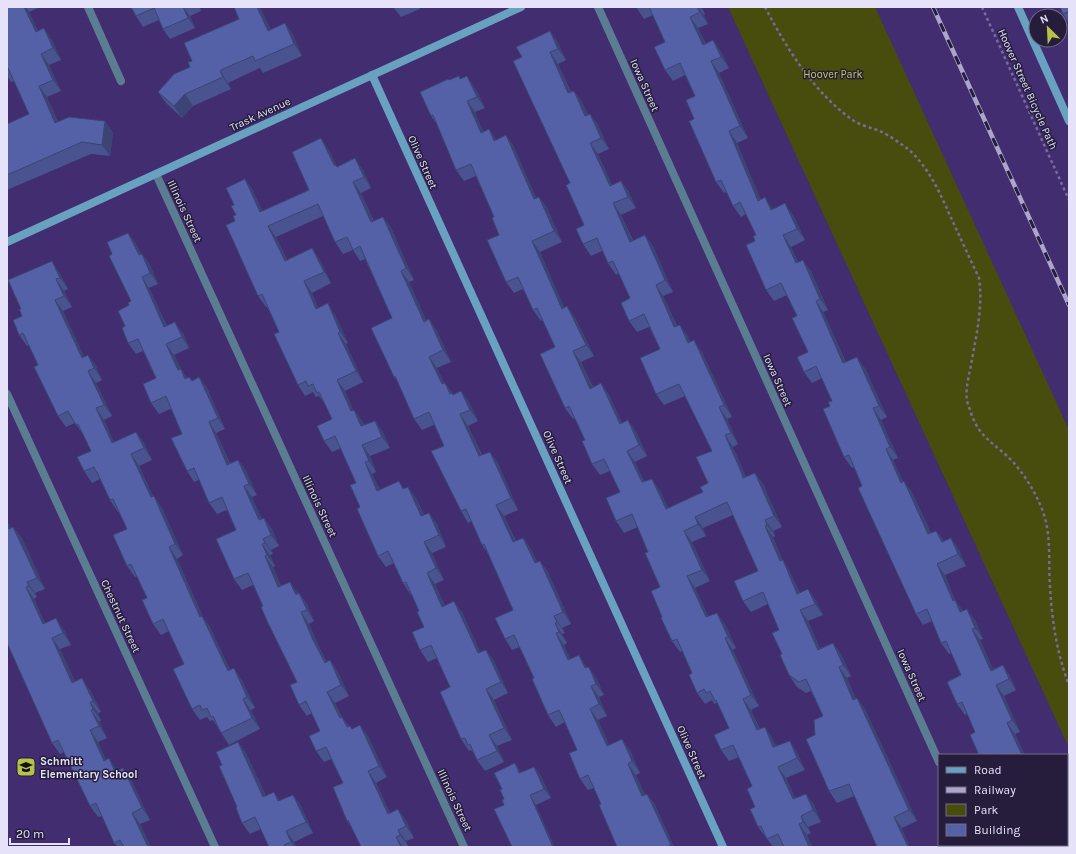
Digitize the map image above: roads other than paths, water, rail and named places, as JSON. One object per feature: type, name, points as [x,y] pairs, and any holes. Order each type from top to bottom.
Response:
[{"type":"street","points":[[88,7],[121,81]]},
{"type":"street","name":"Trask Avenue","points":[[7,242],[522,7]]},
{"type":"street","name":"Iowa Street","points":[[598,7],[938,760]]},
{"type":"street","points":[[1018,7],[1069,121]]},
{"type":"street","name":"Olive Street","points":[[372,75],[723,847]]},
{"type":"street","name":"Illinois Street","points":[[156,174],[464,847]]},
{"type":"street","name":"Chestnut Street","points":[[7,394],[215,847]]},
{"type":"railway","points":[[933,7],[1069,305]]},
{"type":"place","name":"Schmitt Elementary School","points":[[26,767]]},
{"type":"park label","name":"Hoover Park","points":[[833,74]]}]
